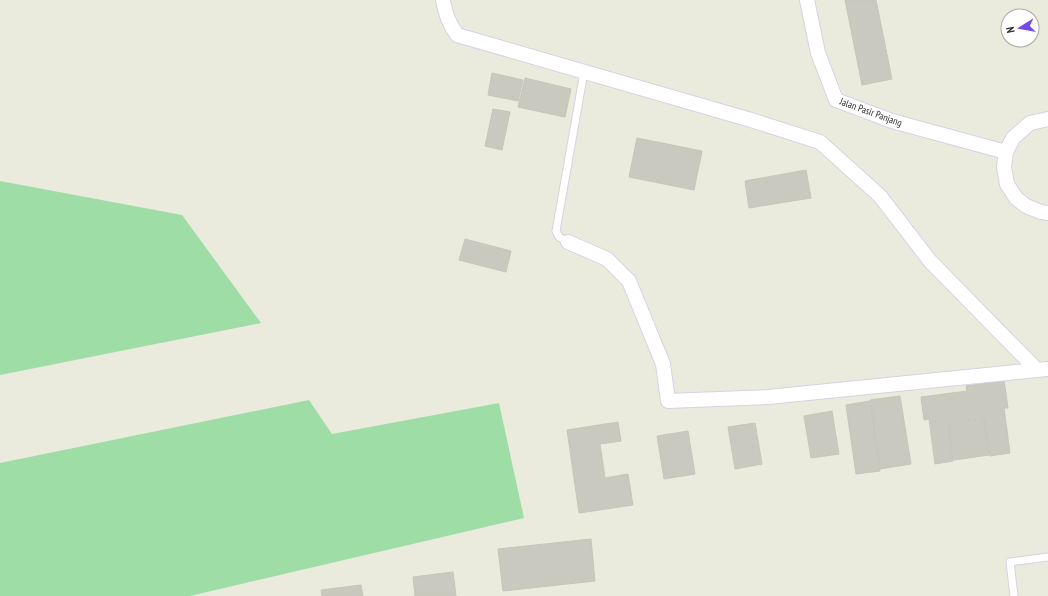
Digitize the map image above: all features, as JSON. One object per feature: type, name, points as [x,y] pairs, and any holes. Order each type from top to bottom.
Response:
[{"type":"street","points":[[443,0],[451,26],[457,35],[751,120],[820,142],[880,196],[930,261],[1043,370]]},
{"type":"street","name":"Jalan Pasir Panjang","points":[[807,0],[818,53],[836,100],[892,121],[1006,152]]},
{"type":"street","points":[[1048,118],[1030,123],[1013,138],[1006,152],[1004,168],[1007,184],[1016,198],[1026,206],[1048,213]]},
{"type":"street","points":[[568,242],[607,259],[630,281],[663,364],[668,401],[768,397],[1043,370]]},
{"type":"lane","points":[[568,242],[559,237],[556,231],[584,72]]},
{"type":"lane","points":[[1014,596],[1010,562],[1048,557]]},
{"type":"green space","points":[[0,181],[182,215],[261,323],[0,375]]},
{"type":"green space","points":[[309,400],[332,434],[499,403],[524,518],[190,596],[0,596],[0,463]]},
{"type":"building","points":[[845,0],[876,0],[892,79],[862,85]]},
{"type":"building","points":[[492,73],[523,80],[518,101],[488,95]]},
{"type":"building","points":[[525,78],[571,89],[565,117],[518,107]]},
{"type":"building","points":[[493,109],[510,112],[502,150],[485,146]]},
{"type":"building","points":[[637,138],[702,151],[694,190],[629,177]]},
{"type":"building","points":[[806,170],[811,198],[749,208],[745,181]]},
{"type":"building","points":[[465,239],[511,251],[506,272],[459,260]]},
{"type":"building","points":[[1004,380],[1008,408],[1004,408],[1010,453],[990,456],[984,418],[948,424],[953,461],[935,464],[929,419],[924,420],[921,397],[967,391],[966,386]]},
{"type":"building","points":[[900,396],[911,464],[880,469],[870,400]]},
{"type":"building","points":[[870,401],[880,471],[856,474],[846,405]]},
{"type":"building","points":[[832,411],[839,454],[811,458],[804,416]]},
{"type":"building","points":[[984,419],[989,455],[954,460],[948,425]]},
{"type":"building","points":[[618,422],[621,441],[600,444],[605,478],[628,474],[633,505],[579,513],[567,430]]},
{"type":"building","points":[[755,423],[762,464],[735,469],[728,427]]},
{"type":"building","points":[[688,431],[695,474],[664,479],[657,436]]},
{"type":"building","points":[[591,539],[595,581],[503,591],[498,549]]},
{"type":"building","points":[[453,572],[456,596],[415,596],[413,577]]},
{"type":"building","points":[[361,585],[363,596],[322,596],[321,590]]}]
